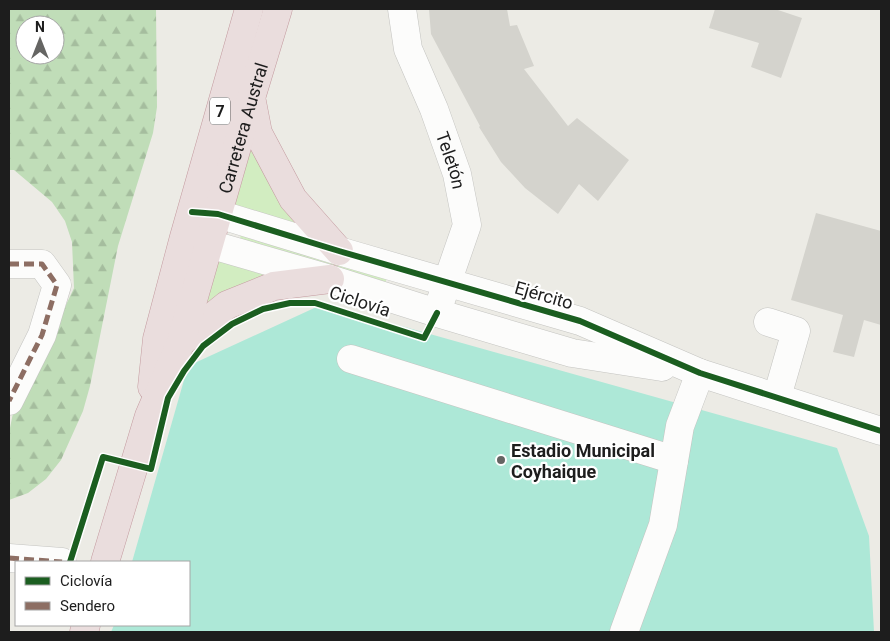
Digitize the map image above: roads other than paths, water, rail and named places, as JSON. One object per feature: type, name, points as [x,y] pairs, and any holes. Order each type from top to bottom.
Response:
[{"type":"highway","name":"Carretera Austral","points":[[105,561],[149,416],[181,342],[200,227],[249,9]]},
{"type":"highway","name":"Carretera Austral","points":[[149,416],[157,340],[251,98],[278,9]]},
{"type":"highway","points":[[251,98],[258,133],[293,199],[339,251]]},
{"type":"highway","points":[[181,342],[226,305],[274,286],[330,279]]},
{"type":"street","name":"Teletón","points":[[402,9],[408,49],[434,109],[457,174],[468,225],[437,313]]},
{"type":"street","name":"Ejército","points":[[200,227],[339,251],[580,321],[700,373],[881,431]]},
{"type":"street","name":"Ejército","points":[[200,227],[330,279],[572,354],[700,373]]},
{"type":"street","points":[[9,264],[42,264],[57,285],[42,335],[9,401]]},
{"type":"street","points":[[768,322],[796,331],[777,397]]},
{"type":"street","points":[[351,359],[674,460]]},
{"type":"street","points":[[624,632],[664,525],[680,426],[700,373]]},
{"type":"street","points":[[9,558],[49,561]]},
{"type":"place","name":"Estadio Municipal Coyhaique","points":[[501,460]]}]
